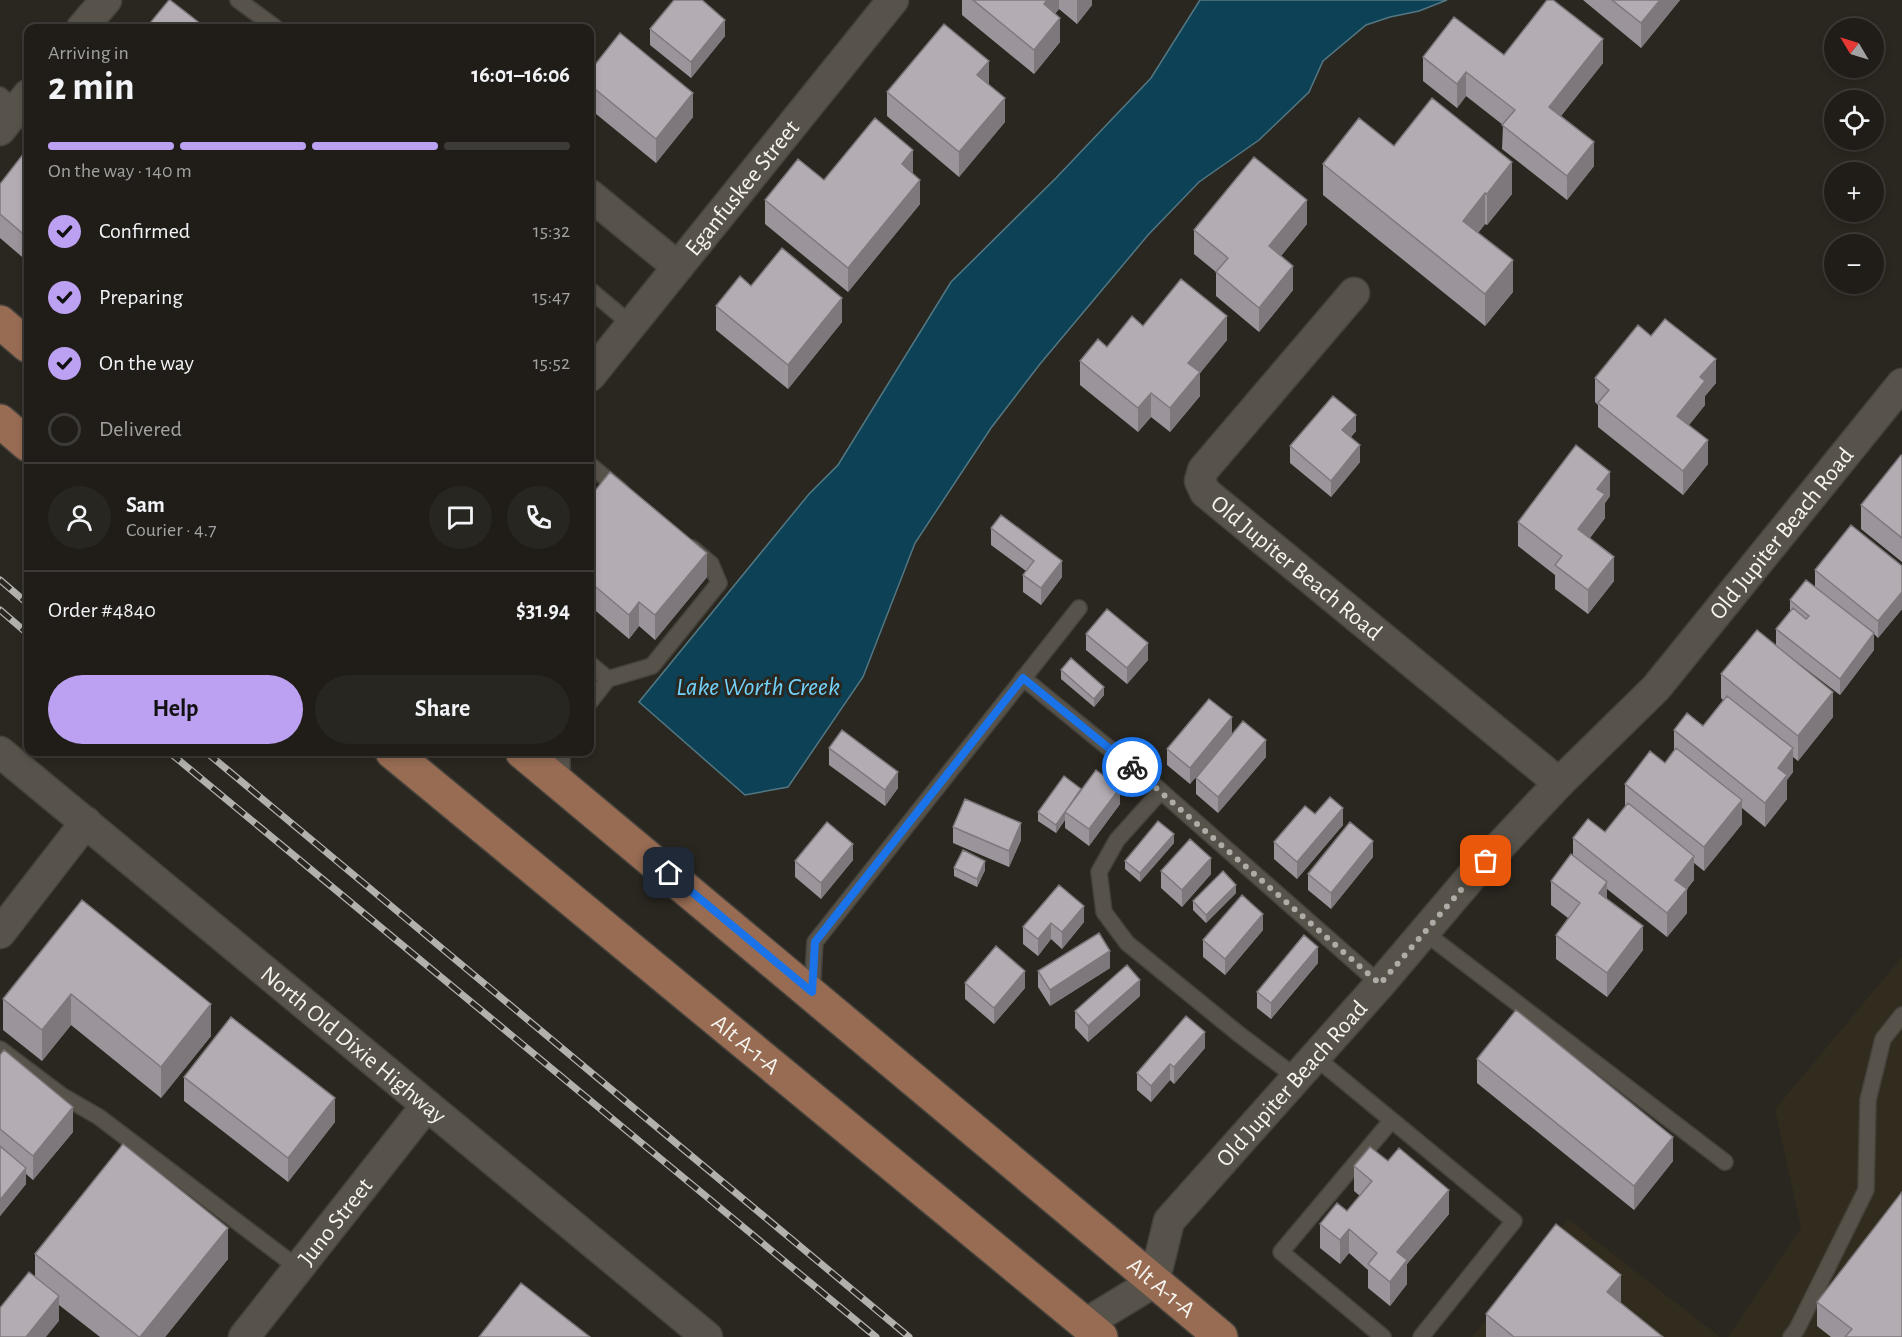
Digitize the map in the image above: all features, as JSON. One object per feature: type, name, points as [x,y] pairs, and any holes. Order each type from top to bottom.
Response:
[{"type":"main road","points":[[0,322],[24,343]]},
{"type":"main road","points":[[0,421],[24,442]]},
{"type":"main road","name":"Alt A-1-A","points":[[397,756],[1093,1330]]},
{"type":"main road","name":"Alt A-1-A","points":[[527,756],[812,992],[1221,1337]]},
{"type":"street","points":[[85,24],[106,0]]},
{"type":"street","name":"Eganfuskee Street","points":[[594,371],[893,0]]},
{"type":"street","points":[[594,198],[678,267]]},
{"type":"street","name":"Old Jupiter Beach Road","points":[[1354,293],[1203,470],[1200,482],[1204,492],[1559,783]]},
{"type":"street","name":"Old Jupiter Beach Road","points":[[1154,1282],[1169,1221],[1380,984],[1471,877],[1559,783],[1656,688],[1902,384]]},
{"type":"street","name":"North Old Dixie Highway","points":[[0,752],[427,1105],[691,1332]]},
{"type":"street","points":[[0,933],[86,822]]},
{"type":"street","name":"Juno Street","points":[[244,1337],[427,1105]]},
{"type":"street","points":[[1093,1330],[1154,1282]]},
{"type":"lane","points":[[238,0],[271,24]]},
{"type":"lane","points":[[594,293],[632,325]]},
{"type":"lane","points":[[594,475],[633,501]]},
{"type":"lane","points":[[594,697],[608,679],[652,666],[719,583],[711,564],[677,536]]},
{"type":"lane","points":[[812,992],[815,942],[1079,608]]},
{"type":"lane","points":[[594,667],[608,679]]},
{"type":"lane","points":[[1023,678],[1161,791],[1380,984]]},
{"type":"lane","points":[[561,784],[562,756]]},
{"type":"lane","points":[[1161,791],[1117,840],[1099,872],[1104,912],[1127,943],[1240,1035],[1306,1068],[1391,1121],[1514,1221],[1421,1337]]},
{"type":"lane","points":[[1424,932],[1725,1162]]},
{"type":"lane","points":[[1791,1337],[1825,1276],[1866,1190],[1868,1100],[1882,1040],[1902,1015]]},
{"type":"lane","points":[[0,1049],[61,1095],[99,1117],[298,1268]]},
{"type":"lane","points":[[1383,1337],[1281,1252],[1391,1121]]},
{"type":"shaded area","points":[[1902,957],[1902,1337],[1728,1337],[1801,1228],[1775,1109]]},
{"type":"shaded area","points":[[1568,1219],[1720,1337],[1472,1337]]},
{"type":"water","name":"Lake Worth Creek","points":[[1200,0],[1447,0],[1419,11],[1366,25],[1323,61],[1309,92],[1259,140],[1199,182],[1148,235],[1040,364],[991,428],[915,543],[863,677],[788,787],[745,795],[639,702],[809,494],[838,465],[951,282],[1056,178],[1151,78]]},
{"type":"building","points":[[170,0],[201,24],[149,24]]},
{"type":"building","points":[[674,0],[702,0],[725,20],[691,62],[650,29]]},
{"type":"building","points":[[973,0],[1047,0],[1044,4],[1060,18],[1034,50]]},
{"type":"building","points":[[1547,0],[1553,0],[1603,39],[1549,107],[1594,142],[1567,176],[1502,125],[1515,110],[1466,72],[1457,84],[1423,57],[1454,17],[1504,55]]},
{"type":"building","points":[[1612,0],[1660,0],[1641,23]]},
{"type":"building","points":[[944,24],[989,61],[977,75],[1005,98],[959,152],[887,92]]},
{"type":"building","points":[[620,33],[693,93],[656,139],[594,88],[594,66]]},
{"type":"building","points":[[1432,98],[1512,162],[1463,221],[1513,260],[1485,294],[1323,164],[1359,118],[1394,146]]},
{"type":"building","points":[[875,118],[913,150],[902,164],[920,180],[848,268],[765,200],[798,159],[824,180]]},
{"type":"building","points":[[24,153],[24,235],[0,214],[0,184]]},
{"type":"building","points":[[1254,157],[1307,200],[1269,246],[1293,266],[1259,308],[1216,272],[1228,258],[1194,230]]},
{"type":"building","points":[[782,248],[842,298],[788,365],[716,306],[740,276],[751,286]]},
{"type":"building","points":[[1181,279],[1227,316],[1188,363],[1200,372],[1170,408],[1151,393],[1138,408],[1080,361],[1098,339],[1107,347],[1132,316],[1143,326]]},
{"type":"building","points":[[1665,319],[1716,359],[1700,377],[1705,381],[1677,416],[1708,440],[1683,471],[1598,403],[1609,390],[1595,378],[1638,325],[1651,336]]},
{"type":"building","points":[[1333,396],[1356,415],[1342,430],[1360,445],[1331,481],[1290,446]]},
{"type":"building","points":[[1576,445],[1610,472],[1597,489],[1605,494],[1578,529],[1614,557],[1588,590],[1555,565],[1562,556],[1518,522]]},
{"type":"building","points":[[1902,456],[1902,538],[1861,505]]},
{"type":"building","points":[[610,472],[707,553],[655,615],[639,602],[629,615],[594,585],[594,492]]},
{"type":"building","points":[[1001,515],[1062,561],[1041,588],[1023,575],[1034,561],[991,528]]},
{"type":"building","points":[[1851,525],[1902,566],[1902,592],[1878,621],[1815,570]]},
{"type":"building","points":[[1806,580],[1874,633],[1840,679],[1776,629],[1793,608],[1806,619],[1809,616],[1790,600]]},
{"type":"building","points":[[1107,609],[1148,643],[1127,668],[1086,634]]},
{"type":"building","points":[[1757,630],[1833,692],[1798,736],[1721,674]]},
{"type":"building","points":[[1071,658],[1104,687],[1094,699],[1061,670]]},
{"type":"building","points":[[1727,696],[1793,748],[1778,768],[1787,775],[1765,803],[1674,730],[1687,713],[1703,726]]},
{"type":"building","points":[[1209,699],[1232,717],[1190,768],[1167,749]]},
{"type":"building","points":[[1243,721],[1266,740],[1218,797],[1196,778]]},
{"type":"building","points":[[842,730],[898,772],[885,790],[829,748]]},
{"type":"building","points":[[1676,748],[1742,800],[1704,847],[1625,784],[1650,751],[1665,763]]},
{"type":"building","points":[[1096,770],[1120,788],[1089,829],[1065,812]]},
{"type":"building","points":[[1064,776],[1081,789],[1056,825],[1038,812]]},
{"type":"building","points":[[1330,797],[1343,808],[1297,862],[1274,842],[1305,806],[1315,814]]},
{"type":"building","points":[[965,799],[1021,823],[1009,851],[953,827]]},
{"type":"building","points":[[1628,803],[1694,856],[1675,880],[1687,889],[1667,913],[1573,838],[1588,819],[1605,832]]},
{"type":"building","points":[[1158,821],[1174,834],[1140,873],[1125,861]]},
{"type":"building","points":[[827,822],[853,844],[821,883],[795,861]]},
{"type":"building","points":[[1350,822],[1373,841],[1331,893],[1308,874]]},
{"type":"building","points":[[1190,839],[1211,858],[1182,890],[1161,871]]},
{"type":"building","points":[[963,850],[985,861],[977,879],[954,868]]},
{"type":"building","points":[[1571,854],[1607,882],[1599,893],[1643,926],[1607,973],[1556,935],[1580,903],[1551,881]]},
{"type":"building","points":[[1223,871],[1236,885],[1206,915],[1193,901]]},
{"type":"building","points":[[1059,885],[1084,906],[1062,932],[1051,923],[1038,939],[1023,927]]},
{"type":"building","points":[[1242,895],[1263,914],[1225,959],[1203,940]]},
{"type":"building","points":[[82,900],[211,1004],[161,1067],[71,994],[42,1030],[3,999]]},
{"type":"building","points":[[1099,933],[1110,951],[1050,990],[1038,971]]},
{"type":"building","points":[[1304,935],[1318,947],[1271,1003],[1257,992]]},
{"type":"building","points":[[996,946],[1025,971],[994,1008],[965,983]]},
{"type":"building","points":[[1127,965],[1140,980],[1088,1026],[1075,1011]]},
{"type":"building","points":[[1516,1010],[1673,1137],[1634,1186],[1477,1059]]},
{"type":"building","points":[[1186,1016],[1205,1032],[1174,1067],[1170,1064],[1151,1086],[1137,1073]]},
{"type":"building","points":[[231,1017],[335,1098],[288,1158],[184,1077]]},
{"type":"building","points":[[4,1050],[73,1107],[33,1156],[0,1129],[0,1055]]},
{"type":"building","points":[[123,1144],[228,1228],[140,1337],[35,1254]]},
{"type":"building","points":[[0,1146],[26,1168],[0,1200]]},
{"type":"building","points":[[1370,1147],[1388,1161],[1399,1148],[1449,1190],[1397,1252],[1407,1260],[1390,1282],[1368,1264],[1377,1253],[1349,1229],[1340,1240],[1320,1224],[1337,1203],[1347,1211],[1372,1181],[1354,1166]]},
{"type":"building","points":[[1902,1192],[1902,1337],[1845,1337],[1852,1329],[1817,1302]]},
{"type":"building","points":[[1556,1224],[1621,1275],[1607,1292],[1663,1337],[1514,1337],[1486,1314]]},
{"type":"building","points":[[29,1272],[59,1296],[26,1337],[0,1337],[0,1308]]},
{"type":"building","points":[[521,1283],[590,1337],[479,1337]]},
{"type":"railway","points":[[0,580],[24,601]]},
{"type":"railway","points":[[0,610],[24,631]]},
{"type":"railway","points":[[174,756],[876,1337]]},
{"type":"railway","points":[[211,756],[909,1337]]},
{"type":"way so far","points":[[1132,767],[1380,984],[1486,861]]},
{"type":"route","points":[[669,873],[812,992],[815,942],[1023,678],[1132,767]]}]
